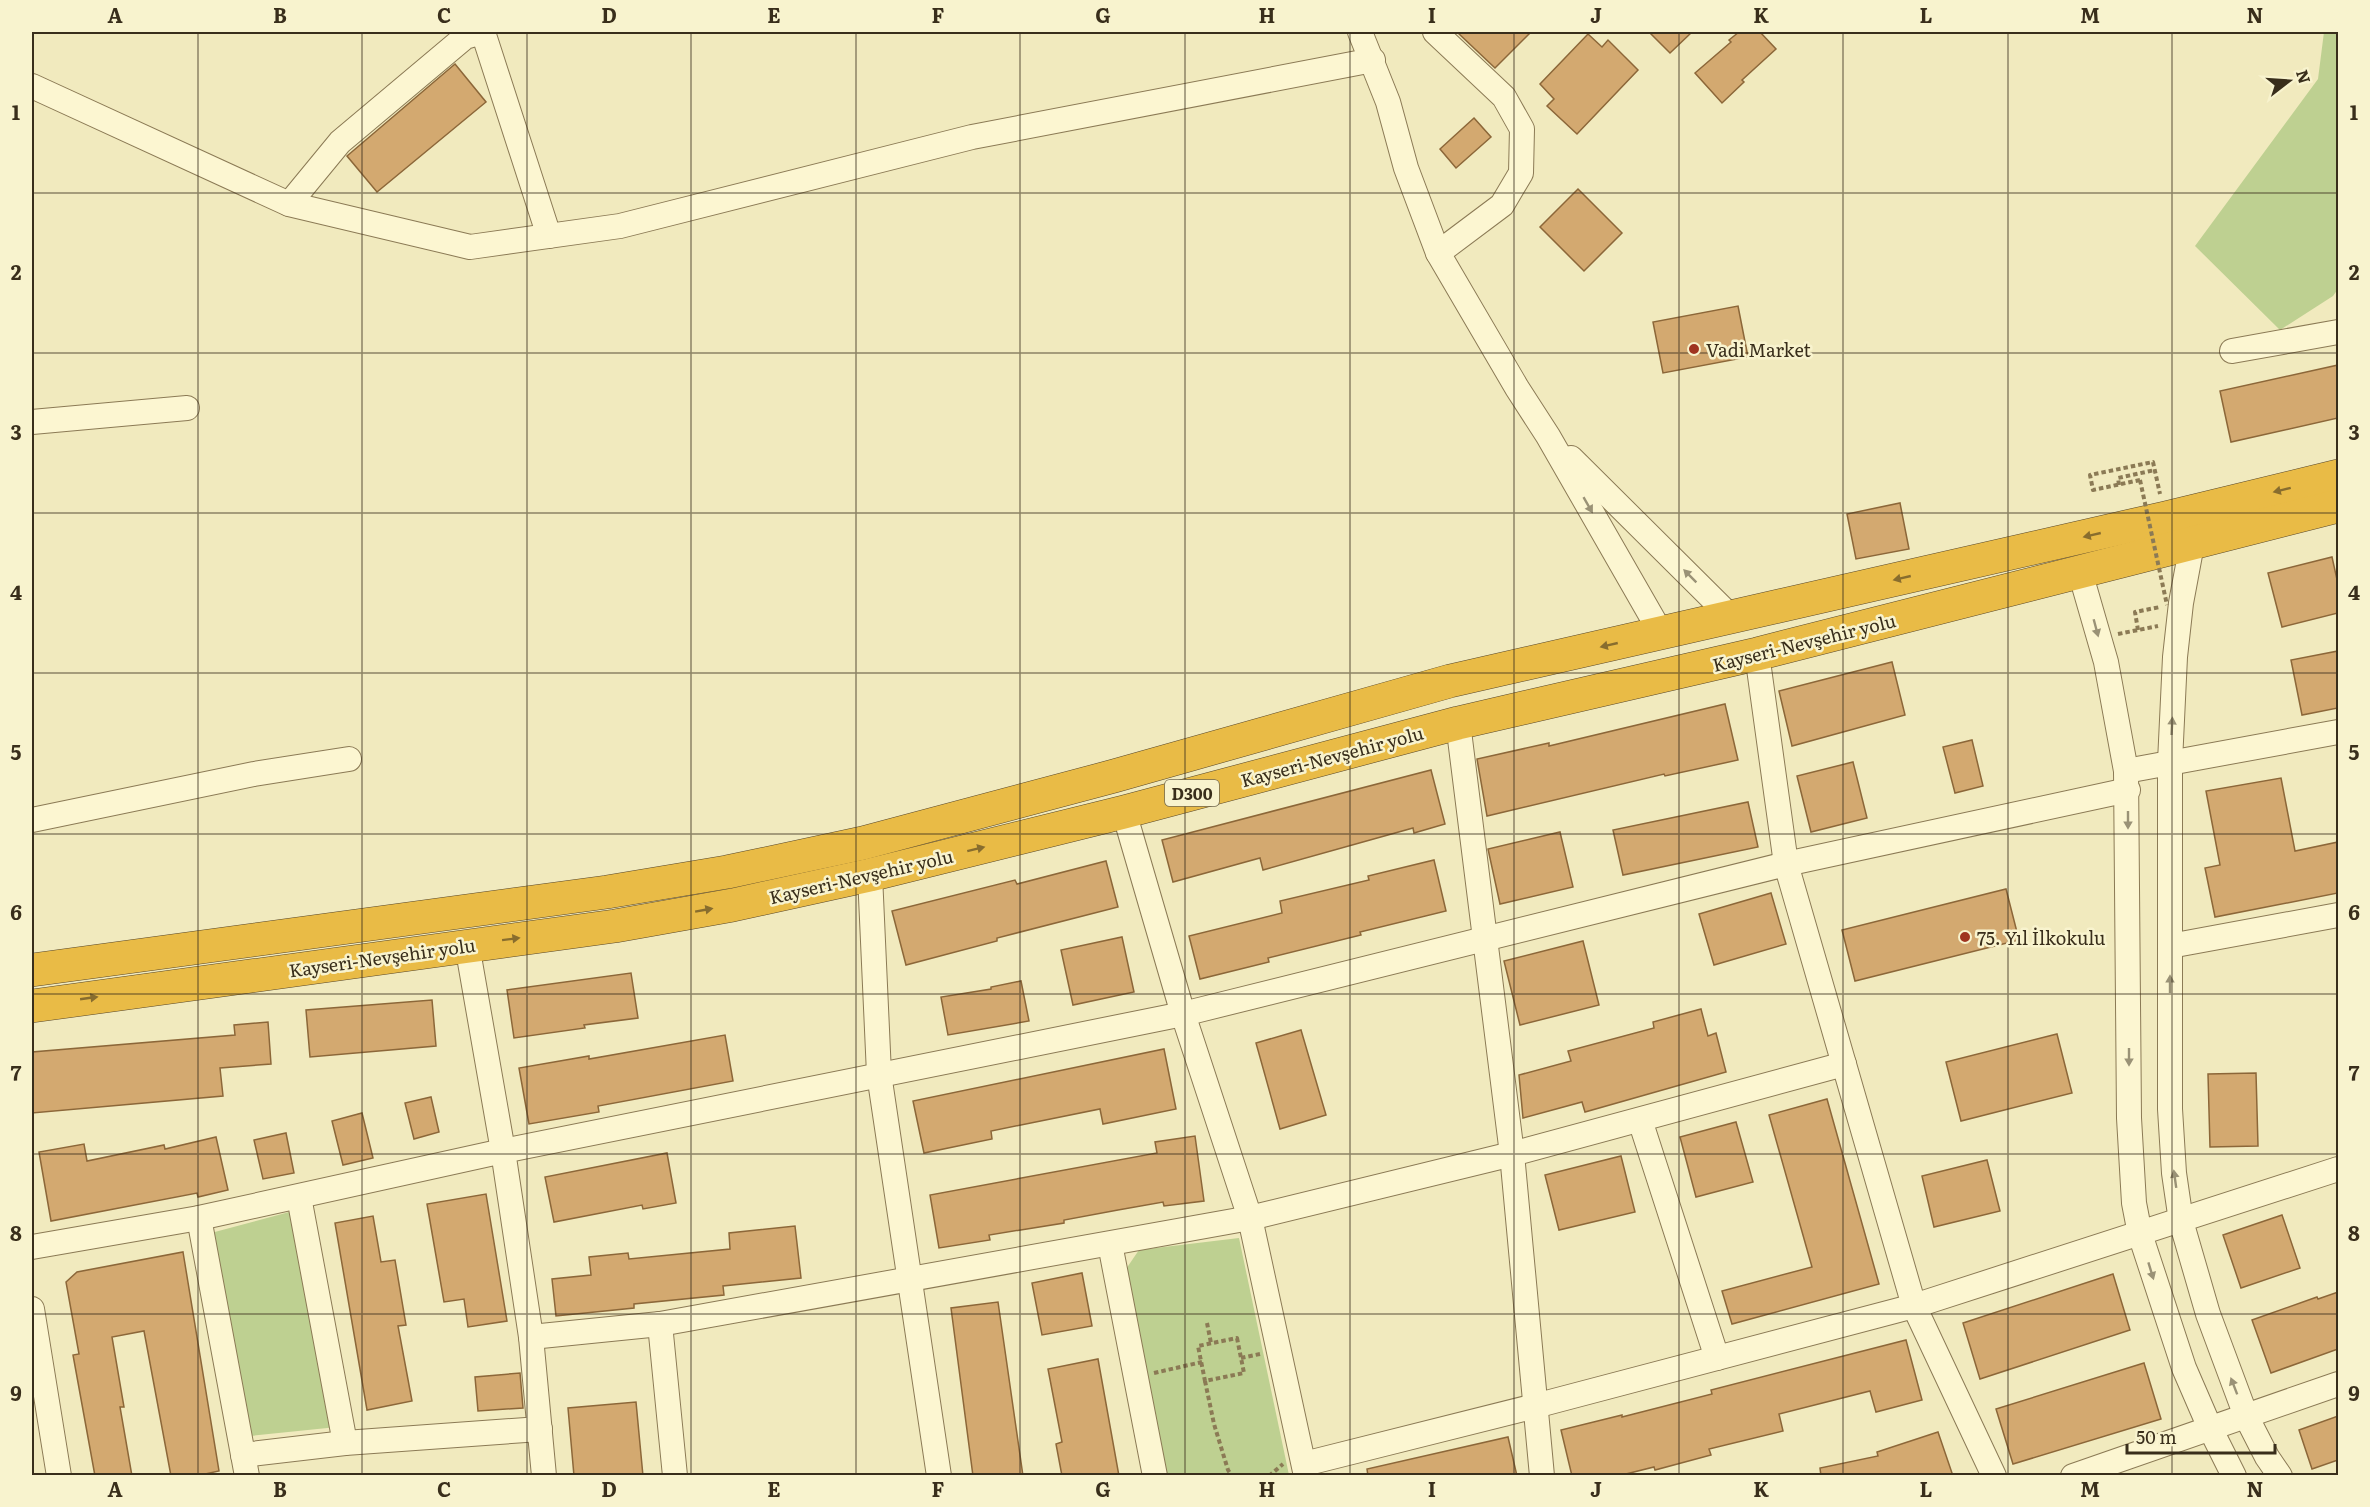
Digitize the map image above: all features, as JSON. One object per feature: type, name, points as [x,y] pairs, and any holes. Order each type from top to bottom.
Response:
[{"type":"highway","name":"Kayseri-Nevşehir yolu","points":[[32,970],[607,892],[727,872],[863,843],[1114,776],[1450,681],[2165,518],[2338,476]]},
{"type":"highway","name":"Kayseri-Nevşehir yolu","points":[[32,1006],[626,924],[733,905],[870,875],[1124,812],[1458,723],[1757,654],[2338,506]]},
{"type":"street","points":[[289,204],[340,142],[465,37],[482,32],[549,236]]},
{"type":"street","points":[[1360,32],[1388,102],[1406,168],[1438,253],[1505,369],[1548,436],[1661,633]]},
{"type":"street","points":[[1435,32],[1504,97],[1522,129],[1521,173],[1502,205],[1438,253]]},
{"type":"street","points":[[32,86],[289,204],[470,247],[620,226],[972,137],[1372,60]]},
{"type":"street","points":[[2232,351],[2338,333]]},
{"type":"street","points":[[32,422],[187,408]]},
{"type":"street","points":[[1548,436],[1731,617]]},
{"type":"street","points":[[2192,544],[2173,613],[2170,762],[2170,1108],[2174,1173],[2181,1221],[2208,1314],[2246,1416],[2267,1457],[2280,1476]]},
{"type":"street","points":[[2080,572],[2118,716],[2127,781],[2129,1118],[2134,1203],[2140,1234],[2184,1368],[2234,1476]]},
{"type":"street","points":[[1757,654],[1786,864],[1914,1306],[1994,1476]]},
{"type":"street","points":[[1458,723],[1512,1154],[1542,1476]]},
{"type":"street","points":[[32,1247],[199,1218],[503,1151],[1183,1014],[1485,937],[2127,781],[2170,762],[2338,732]]},
{"type":"street","points":[[32,820],[254,774],[349,759]]},
{"type":"street","points":[[1124,812],[1183,1014],[1250,1218],[1305,1470],[1534,1406],[1914,1306],[2338,1169]]},
{"type":"street","points":[[870,875],[879,1074],[939,1476]]},
{"type":"street","points":[[2170,946],[2338,915]]},
{"type":"street","points":[[467,945],[503,1151],[531,1337],[544,1476]]},
{"type":"street","points":[[531,1337],[660,1324],[1250,1218],[1512,1154],[1844,1064]]},
{"type":"street","points":[[1640,1120],[1717,1358]]},
{"type":"street","points":[[299,1197],[345,1443]]},
{"type":"street","points":[[199,1218],[245,1465],[345,1443],[540,1429]]},
{"type":"street","points":[[1110,1244],[1155,1476]]},
{"type":"street","points":[[32,1309],[42,1439],[59,1476]]},
{"type":"street","points":[[660,1324],[675,1476]]},
{"type":"street","points":[[2073,1476],[2338,1384]]},
{"type":"path","points":[[2165,518],[2153,462],[2090,475],[2093,490],[2140,480],[2173,613]]},
{"type":"path","points":[[2119,485],[2118,478],[2155,470]]},
{"type":"path","points":[[2138,630],[2135,612],[2173,613]]},
{"type":"path","points":[[2099,638],[2138,630],[2173,613]]},
{"type":"path","points":[[1207,1323],[1211,1343]]},
{"type":"path","points":[[1205,1381],[1244,1373],[1237,1338],[1198,1346],[1202,1362],[1205,1381],[1214,1424],[1228,1470],[1232,1476]]},
{"type":"path","points":[[1136,1378],[1202,1362]]},
{"type":"green space","points":[[2324,32],[2338,32],[2338,289],[2333,296],[2280,330],[2195,246],[2318,79]]},
{"type":"green space","points":[[293,1211],[337,1427],[250,1436],[211,1233]]},
{"type":"green space","points":[[1239,1238],[1289,1475],[1166,1475],[1126,1269],[1139,1250]]},
{"type":"building","points":[[1457,32],[1531,32],[1495,68]]},
{"type":"building","points":[[1649,32],[1692,32],[1670,53]]},
{"type":"building","points":[[1739,32],[1760,32],[1776,49],[1742,80],[1744,82],[1722,103],[1695,73],[1731,42],[1729,40]]},
{"type":"building","points":[[1588,34],[1602,47],[1608,40],[1638,70],[1577,134],[1547,106],[1554,99],[1540,84]]},
{"type":"building","points":[[455,64],[486,102],[377,192],[347,156]]},
{"type":"building","points":[[1474,118],[1491,137],[1456,168],[1440,149]]},
{"type":"building","points":[[1578,189],[1622,233],[1584,271],[1540,227]]},
{"type":"building","points":[[1738,306],[1748,357],[1663,373],[1653,322]]},
{"type":"building","points":[[2338,365],[2338,418],[2231,442],[2220,391]]},
{"type":"building","points":[[1900,503],[1909,549],[1856,559],[1847,514]]},
{"type":"building","points":[[2332,557],[2338,584],[2338,613],[2282,627],[2268,573]]},
{"type":"building","points":[[2338,651],[2338,708],[2302,715],[2291,660]]},
{"type":"building","points":[[1892,662],[1905,715],[1792,746],[1779,691]]},
{"type":"building","points":[[1725,704],[1738,760],[1665,776],[1664,774],[1487,816],[1477,759],[1549,743],[1549,746]]},
{"type":"building","points":[[1972,740],[1983,786],[1955,793],[1943,747]]},
{"type":"building","points":[[1853,762],[1867,818],[1811,832],[1797,776]]},
{"type":"building","points":[[1431,770],[1445,824],[1414,833],[1413,828],[1263,870],[1260,858],[1173,882],[1162,840]]},
{"type":"building","points":[[2281,778],[2295,851],[2338,842],[2338,893],[2215,917],[2205,868],[2220,865],[2206,791]]},
{"type":"building","points":[[1748,802],[1758,847],[1623,875],[1613,830]]},
{"type":"building","points":[[1560,832],[1573,887],[1500,904],[1488,849]]},
{"type":"building","points":[[1434,860],[1446,911],[1360,932],[1361,935],[1268,958],[1269,962],[1200,979],[1189,936],[1282,913],[1280,901],[1369,880],[1368,876]]},
{"type":"building","points":[[1106,861],[1118,907],[997,938],[997,941],[906,965],[892,911],[1015,880],[1017,884]]},
{"type":"building","points":[[2006,889],[2019,940],[1855,981],[1842,930]]},
{"type":"building","points":[[1771,893],[1786,944],[1714,965],[1699,914]]},
{"type":"building","points":[[1122,937],[1134,992],[1073,1005],[1061,950]]},
{"type":"building","points":[[1583,941],[1599,1005],[1520,1025],[1504,961]]},
{"type":"building","points":[[631,973],[638,1018],[514,1038],[507,990]]},
{"type":"building","points":[[1021,981],[1029,1021],[948,1035],[941,997],[991,989],[991,987]]},
{"type":"building","points":[[432,1000],[436,1046],[310,1057],[306,1010]]},
{"type":"building","points":[[1701,1009],[1708,1036],[1716,1033],[1726,1072],[1585,1112],[1582,1102],[1523,1118],[1519,1075],[1571,1061],[1568,1051],[1654,1028],[1653,1022]]},
{"type":"building","points":[[268,1022],[271,1064],[220,1068],[223,1096],[32,1113],[32,1052],[235,1035],[234,1025]]},
{"type":"building","points":[[1301,1030],[1326,1115],[1280,1129],[1256,1043]]},
{"type":"building","points":[[2057,1034],[2072,1093],[1961,1121],[1946,1062]]},
{"type":"building","points":[[725,1035],[733,1081],[598,1106],[599,1112],[529,1124],[519,1068],[589,1056],[589,1059]]},
{"type":"building","points":[[1164,1049],[1176,1109],[1103,1124],[1100,1109],[991,1131],[992,1139],[924,1153],[913,1101]]},
{"type":"building","points":[[2256,1073],[2258,1146],[2210,1147],[2208,1074]]},
{"type":"building","points":[[431,1097],[439,1132],[414,1139],[405,1103]]},
{"type":"building","points":[[1827,1099],[1879,1284],[1732,1324],[1722,1291],[1812,1267],[1769,1115]]},
{"type":"building","points":[[362,1113],[373,1158],[343,1165],[332,1121]]},
{"type":"building","points":[[1736,1122],[1753,1182],[1696,1197],[1680,1137]]},
{"type":"building","points":[[286,1133],[294,1173],[263,1179],[254,1140]]},
{"type":"building","points":[[1195,1136],[1204,1201],[1164,1206],[1163,1202],[1064,1220],[1064,1223],[989,1235],[990,1240],[939,1248],[930,1195],[1157,1153],[1155,1142]]},
{"type":"building","points":[[216,1137],[228,1190],[198,1197],[197,1193],[51,1221],[39,1152],[84,1144],[87,1161],[164,1145],[165,1149]]},
{"type":"building","points":[[667,1153],[676,1203],[643,1209],[642,1205],[554,1222],[545,1177]]},
{"type":"building","points":[[1621,1156],[1635,1212],[1559,1230],[1545,1175]]},
{"type":"building","points":[[1987,1160],[2000,1211],[1934,1227],[1922,1176]]},
{"type":"building","points":[[486,1194],[507,1321],[468,1327],[464,1299],[444,1302],[427,1204]]},
{"type":"building","points":[[2282,1215],[2300,1268],[2241,1288],[2223,1235]]},
{"type":"building","points":[[373,1216],[381,1262],[395,1260],[406,1325],[398,1326],[412,1401],[367,1410],[335,1223]]},
{"type":"building","points":[[795,1226],[801,1278],[723,1286],[724,1295],[634,1304],[634,1308],[556,1316],[552,1279],[591,1275],[589,1257],[628,1253],[629,1259],[730,1249],[729,1233]]},
{"type":"building","points":[[183,1252],[219,1471],[196,1476],[171,1476],[144,1331],[112,1337],[124,1407],[120,1407],[132,1476],[95,1476],[73,1355],[79,1354],[66,1282],[77,1272]]},
{"type":"building","points":[[1082,1273],[1092,1326],[1042,1335],[1032,1283]]},
{"type":"building","points":[[2113,1274],[2130,1330],[1980,1379],[1963,1323]]},
{"type":"building","points":[[2338,1292],[2338,1349],[2271,1373],[2252,1320]]},
{"type":"building","points":[[998,1302],[1023,1476],[973,1476],[951,1308]]},
{"type":"building","points":[[1906,1340],[1922,1400],[1876,1412],[1870,1391],[1779,1414],[1783,1431],[1709,1449],[1711,1455],[1655,1470],[1654,1467],[1618,1476],[1572,1476],[1561,1430],[1712,1394],[1711,1390]]},
{"type":"building","points":[[1098,1359],[1119,1476],[1062,1476],[1056,1444],[1062,1442],[1048,1369]]},
{"type":"building","points":[[2144,1363],[2161,1419],[2013,1464],[1996,1409]]},
{"type":"building","points":[[520,1373],[523,1408],[478,1411],[475,1377]]},
{"type":"building","points":[[636,1402],[643,1476],[574,1476],[568,1408]]},
{"type":"building","points":[[2338,1416],[2338,1460],[2312,1469],[2299,1430]]},
{"type":"building","points":[[1938,1432],[1953,1476],[1821,1476],[1820,1468],[1878,1456],[1877,1452]]},
{"type":"building","points":[[1508,1437],[1517,1476],[1368,1476],[1367,1469]]},
{"type":"place","name":"Vadi Market","points":[[1694,349]]},
{"type":"place","name":"75. Yıl İlkokulu","points":[[1965,937]]}]
